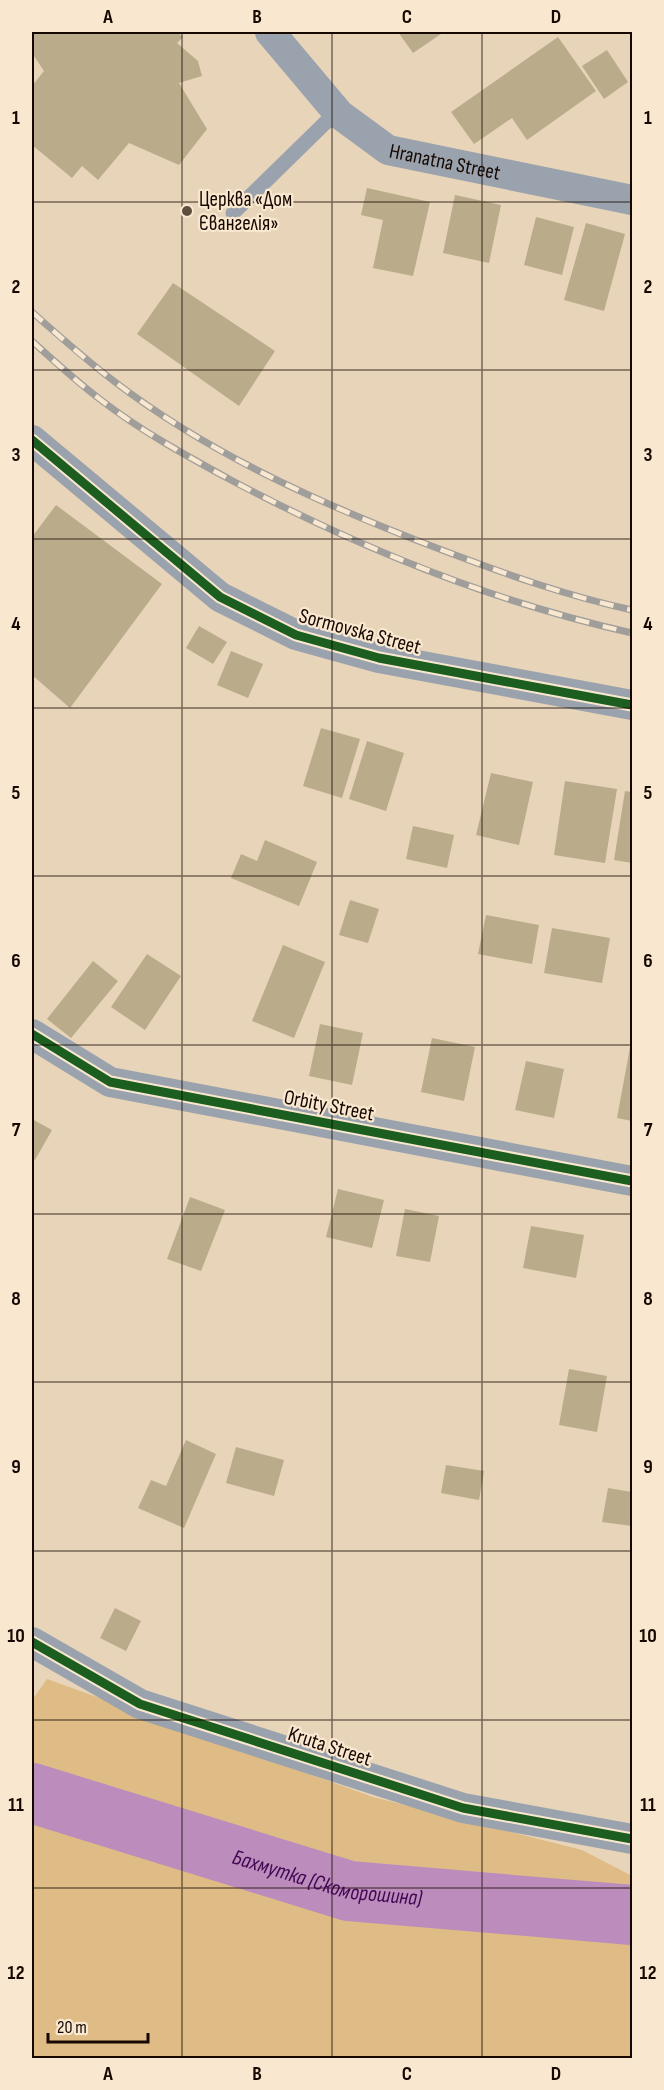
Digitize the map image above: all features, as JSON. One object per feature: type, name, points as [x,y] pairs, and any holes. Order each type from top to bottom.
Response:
[{"type":"street","name":"Hranatna Street","points":[[270,32],[339,114],[364,135],[396,152],[633,200]]},
{"type":"street","name":"Sormovska Street","points":[[32,440],[220,597],[296,635],[379,658],[633,705]]},
{"type":"street","name":"Orbity Street","points":[[32,1034],[110,1082],[633,1181]]},
{"type":"street","name":"Kruta Street","points":[[32,1642],[140,1704],[463,1808],[633,1839]]},
{"type":"lane","points":[[233,213],[325,123],[339,114]]},
{"type":"shaded area","points":[[47,1679],[373,1797],[582,1850],[632,1876],[632,2058],[32,2058],[32,1700]]},
{"type":"building","points":[[32,32],[177,32],[183,37],[177,43],[198,61],[202,76],[179,83],[207,129],[179,165],[129,143],[98,180],[82,166],[72,178],[32,145],[32,86],[44,71],[32,53]]},
{"type":"building","points":[[398,32],[444,32],[413,53]]},
{"type":"building","points":[[558,37],[596,91],[527,140],[512,118],[474,144],[451,112]]},
{"type":"building","points":[[607,50],[628,82],[604,99],[582,66]]},
{"type":"building","points":[[367,188],[430,202],[413,276],[373,268],[383,220],[361,215]]},
{"type":"building","points":[[455,195],[501,205],[489,263],[443,253]]},
{"type":"building","points":[[536,217],[574,227],[562,275],[524,265]]},
{"type":"building","points":[[586,223],[625,234],[604,311],[564,300]]},
{"type":"building","points":[[173,283],[275,351],[239,406],[137,334]]},
{"type":"building","points":[[56,505],[162,584],[70,708],[32,675],[32,537]]},
{"type":"building","points":[[199,626],[227,642],[213,664],[186,648]]},
{"type":"building","points":[[231,651],[263,664],[248,698],[217,685]]},
{"type":"building","points":[[321,728],[360,739],[342,798],[303,786]]},
{"type":"building","points":[[367,741],[404,753],[386,811],[349,799]]},
{"type":"building","points":[[491,773],[533,782],[519,845],[476,835]]},
{"type":"building","points":[[565,781],[617,789],[605,863],[554,855]]},
{"type":"building","points":[[625,791],[632,792],[632,863],[614,860]]},
{"type":"building","points":[[413,826],[454,835],[447,868],[406,859]]},
{"type":"building","points":[[265,840],[317,862],[299,906],[231,878],[241,854],[257,861]]},
{"type":"building","points":[[350,900],[379,909],[368,943],[339,935]]},
{"type":"building","points":[[486,915],[539,925],[532,964],[478,954]]},
{"type":"building","points":[[552,928],[610,938],[602,983],[544,973]]},
{"type":"building","points":[[283,945],[325,962],[294,1038],[252,1021]]},
{"type":"building","points":[[147,954],[181,976],[145,1030],[111,1007]]},
{"type":"building","points":[[93,961],[118,981],[71,1038],[47,1019]]},
{"type":"building","points":[[320,1024],[363,1033],[352,1085],[309,1076]]},
{"type":"building","points":[[432,1038],[475,1047],[464,1101],[421,1092]]},
{"type":"building","points":[[632,1042],[632,1121],[617,1118]]},
{"type":"building","points":[[526,1061],[564,1069],[554,1118],[515,1110]]},
{"type":"building","points":[[32,1119],[52,1130],[35,1160],[32,1158]]},
{"type":"building","points":[[338,1189],[384,1200],[372,1248],[326,1237]]},
{"type":"building","points":[[190,1197],[225,1210],[201,1271],[167,1259]]},
{"type":"building","points":[[405,1209],[439,1216],[430,1262],[396,1256]]},
{"type":"building","points":[[531,1226],[584,1235],[576,1278],[523,1268]]},
{"type":"building","points":[[569,1369],[607,1376],[597,1432],[559,1425]]},
{"type":"building","points":[[186,1440],[216,1454],[184,1528],[138,1508],[151,1480],[166,1486]]},
{"type":"building","points":[[236,1447],[284,1460],[274,1496],[226,1483]]},
{"type":"building","points":[[446,1465],[484,1471],[479,1500],[441,1493]]},
{"type":"building","points":[[608,1488],[632,1492],[632,1526],[602,1522]]},
{"type":"building","points":[[115,1608],[141,1621],[126,1651],[100,1638]]},
{"type":"waterway","name":"Бахмутка (Скоморошина)","points":[[32,1793],[349,1891],[632,1915]]},
{"type":"railway","points":[[32,312],[115,382],[152,409],[272,478],[356,516],[466,559],[560,591],[632,610]]},
{"type":"railway","points":[[32,341],[83,386],[132,422],[196,461],[277,504],[426,570],[528,605],[632,633]]},
{"type":"cycle path","points":[[32,440],[220,597],[296,635],[379,658],[632,705]]},
{"type":"cycle path","points":[[32,1034],[110,1082],[632,1181]]},
{"type":"cycle path","points":[[32,1642],[140,1704],[463,1808],[632,1839]]},
{"type":"place","name":"Церква «Дом Євангелія»","points":[[187,211]]}]
